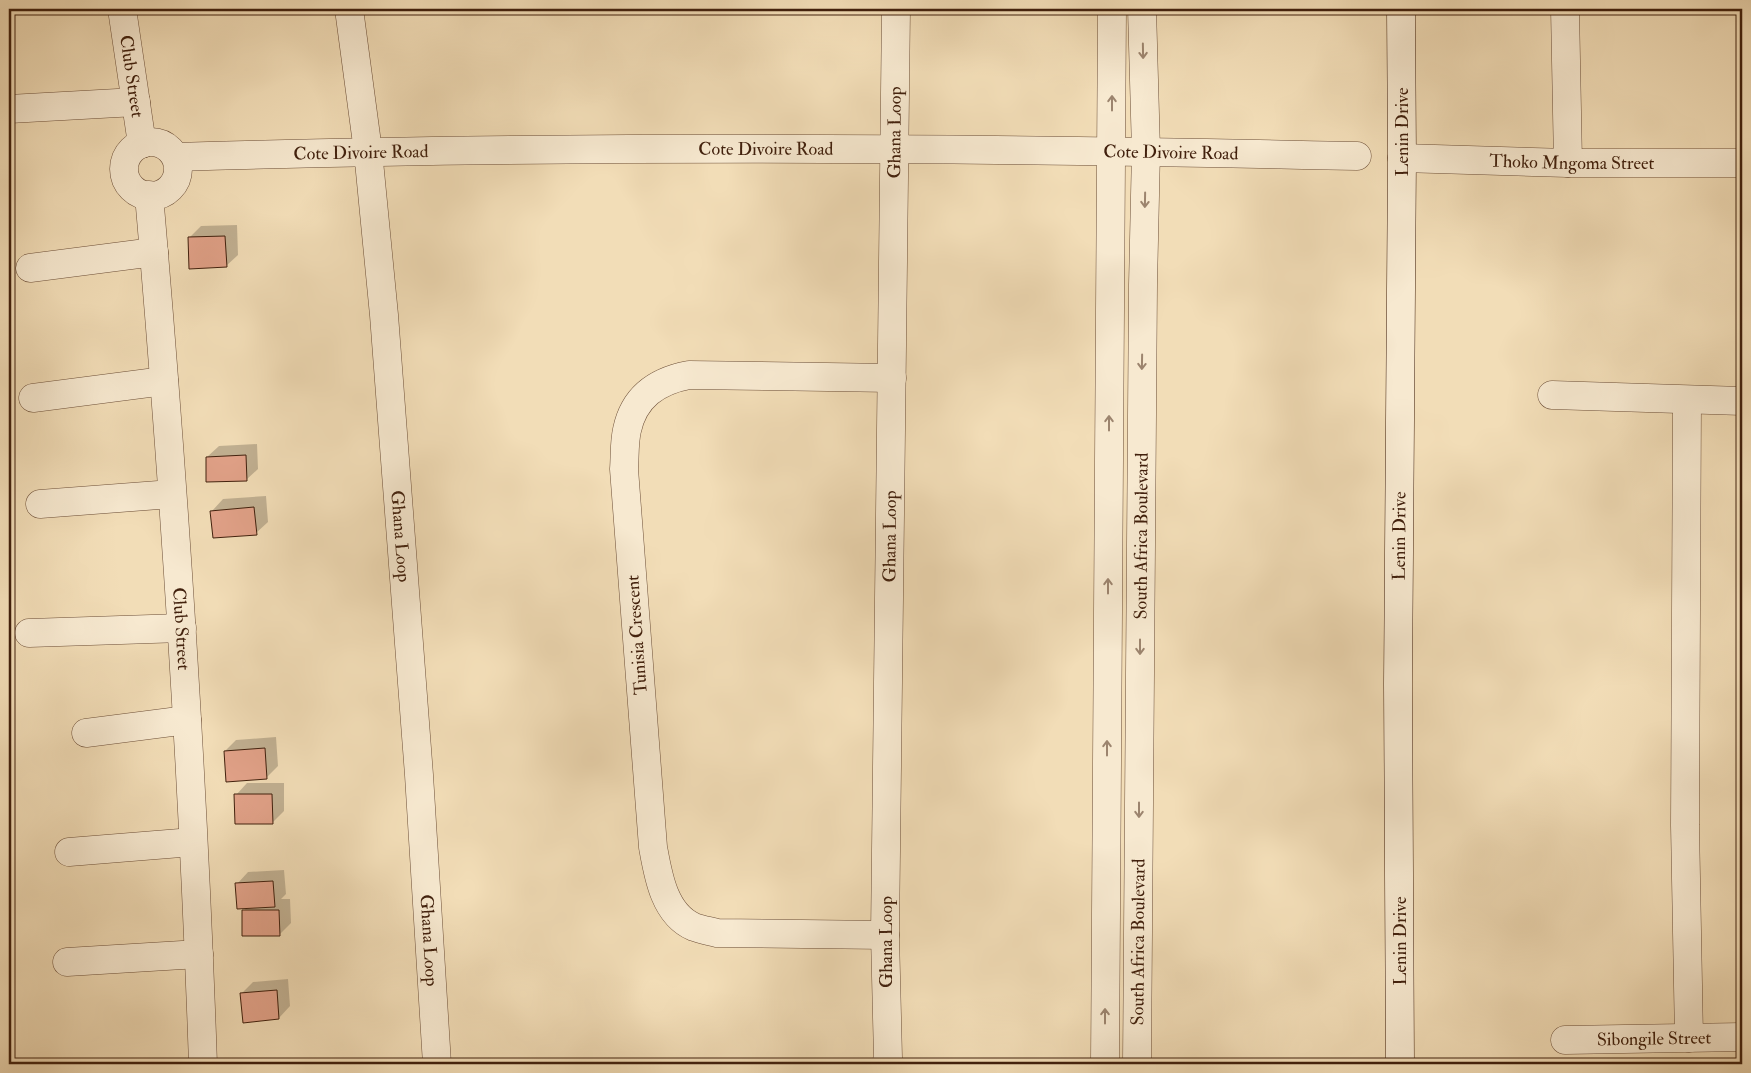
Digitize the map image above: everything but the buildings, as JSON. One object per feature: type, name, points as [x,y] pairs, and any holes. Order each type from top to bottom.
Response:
[{"type":"street","name":"Club Street","points":[[122,9],[142,144]]},
{"type":"street","name":"Ghana Loop","points":[[349,9],[368,151],[384,314],[419,775],[437,1064]]},
{"type":"street","name":"Ghana Loop","points":[[886,1064],[888,1058],[885,935],[896,9]]},
{"type":"street","name":"South Africa Boulevard","points":[[1105,1064],[1112,9]]},
{"type":"street","name":"South Africa Boulevard","points":[[1137,1064],[1146,151],[1142,9]]},
{"type":"street","name":"Lenin Drive","points":[[1400,1064],[1398,684],[1402,158],[1401,9]]},
{"type":"street","points":[[1564,9],[1568,163]]},
{"type":"street","points":[[9,110],[136,102]]},
{"type":"street","points":[[150,142],[165,146],[176,157],[178,173],[170,187],[157,195],[141,193],[134,189],[126,176],[126,160],[130,153],[142,144],[150,142]]},
{"type":"street","name":"Cote Divoire Road","points":[[176,157],[368,151],[895,149],[1146,151],[1357,156]]},
{"type":"street","name":"Thoko Mngoma Street","points":[[1402,158],[1568,163],[1742,163]]},
{"type":"street","name":"Club Street","points":[[149,195],[182,628],[203,1064]]},
{"type":"street","points":[[30,268],[154,252]]},
{"type":"street","name":"Tunisia Crescent","points":[[885,935],[717,933],[693,926],[680,917],[667,901],[658,878],[653,847],[624,469],[626,431],[633,412],[645,394],[672,378],[689,375],[892,378]]},
{"type":"street","points":[[33,398],[164,381]]},
{"type":"street","points":[[1552,396],[1742,402]]},
{"type":"street","points":[[1688,401],[1685,825],[1689,1038]]},
{"type":"street","points":[[40,504],[172,494]]},
{"type":"street","points":[[29,633],[182,628]]},
{"type":"street","points":[[86,733],[187,720]]},
{"type":"street","points":[[69,852],[193,842]]},
{"type":"street","points":[[67,962],[199,954]]},
{"type":"street","name":"Sibongile Street","points":[[1564,1040],[1742,1038]]}]
